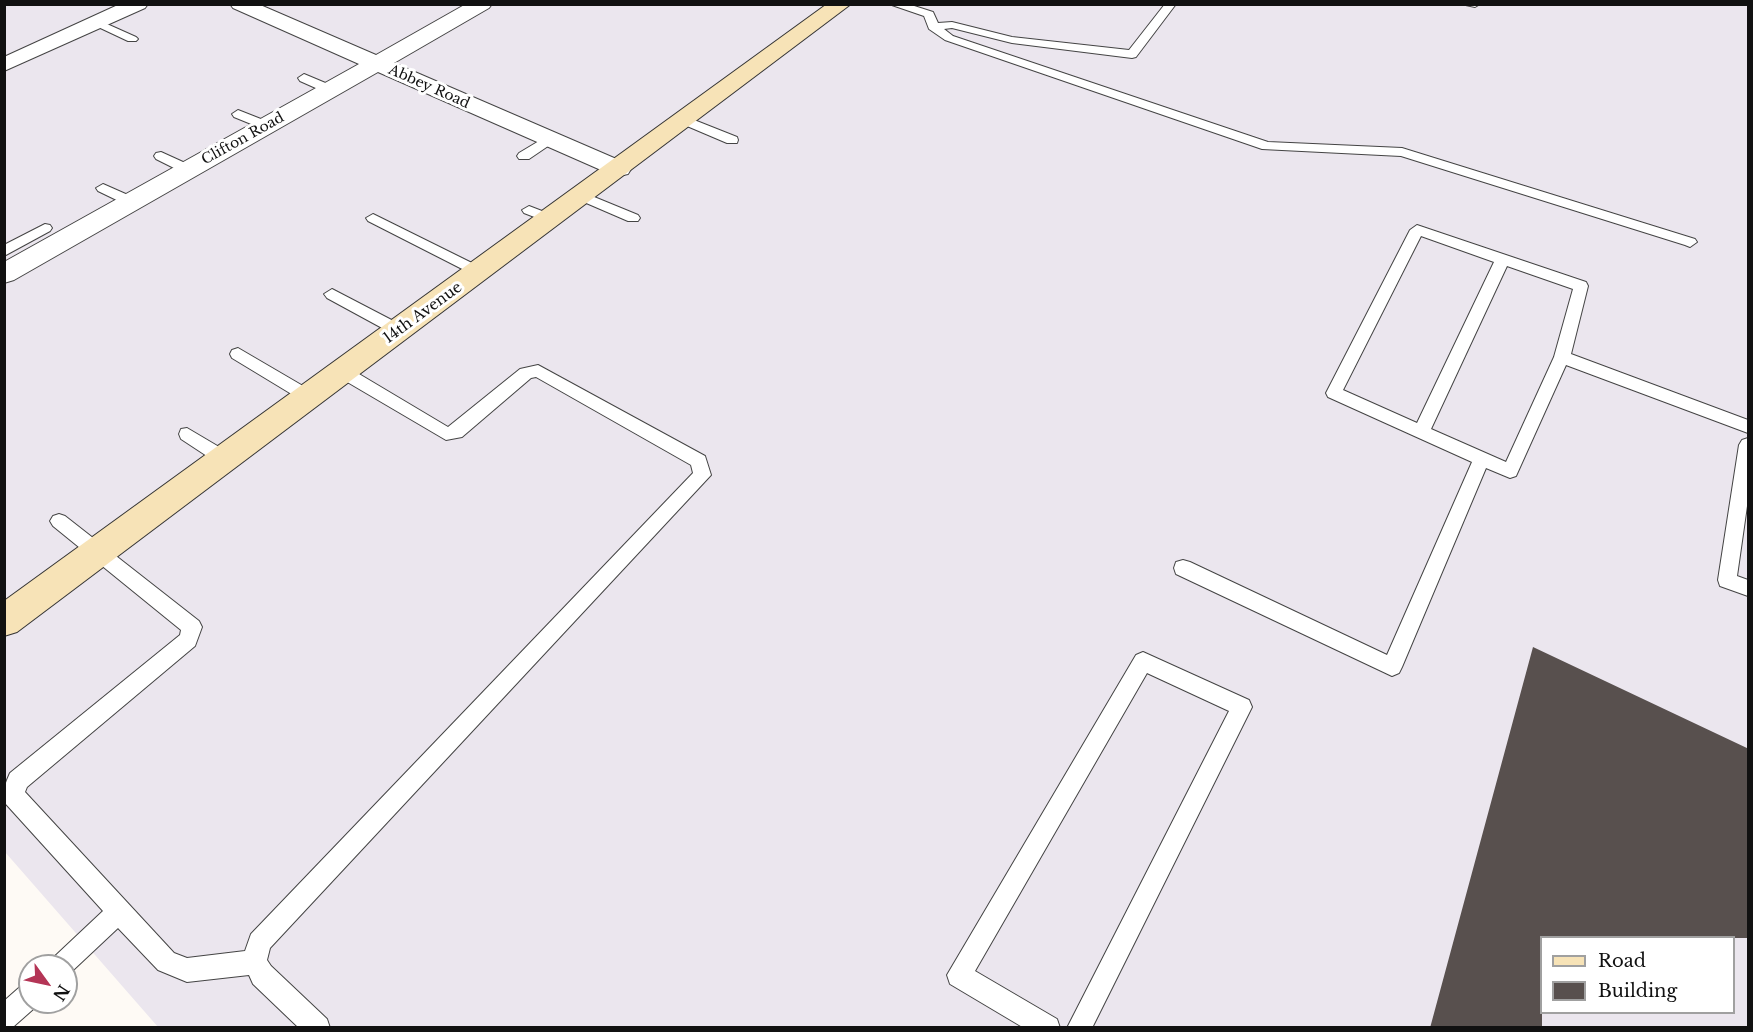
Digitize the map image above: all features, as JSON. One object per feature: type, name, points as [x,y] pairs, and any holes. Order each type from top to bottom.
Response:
[{"type":"main road","name":"14th Avenue","points":[[4,621],[479,272],[540,215],[582,196],[835,5]]},
{"type":"street","points":[[4,65],[138,4]]},
{"type":"street","name":"Abbey Road","points":[[240,4],[619,169]]},
{"type":"street","name":"Clifton Road","points":[[7,264],[132,202],[377,64],[445,21],[482,4]]},
{"type":"lane","points":[[894,4],[929,14],[933,27],[949,38],[1267,146],[1402,152],[1690,242]]},
{"type":"lane","points":[[933,27],[952,25],[1012,40],[1132,54],[1172,4]]},
{"type":"lane","points":[[1466,4],[1475,4]]},
{"type":"lane","points":[[98,23],[132,39]]},
{"type":"lane","points":[[304,78],[331,90]]},
{"type":"lane","points":[[238,114],[266,126]]},
{"type":"lane","points":[[684,120],[732,140]]},
{"type":"lane","points":[[524,156],[549,139]]},
{"type":"lane","points":[[161,156],[189,170]]},
{"type":"lane","points":[[104,188],[132,202]]},
{"type":"lane","points":[[582,196],[633,218]]},
{"type":"lane","points":[[373,219],[479,272]]},
{"type":"lane","points":[[7,264],[45,228]]},
{"type":"lane","points":[[1417,230],[1503,259],[1581,286],[1562,357],[1510,471],[1334,393],[1417,230]]},
{"type":"lane","points":[[1421,431],[1503,259]]},
{"type":"lane","points":[[332,294],[400,331]]},
{"type":"lane","points":[[238,354],[309,398]]},
{"type":"lane","points":[[1562,357],[1749,427]]},
{"type":"lane","points":[[318,1028],[262,975],[255,962],[258,942],[702,475],[699,461],[538,371],[526,373],[456,432],[446,435],[343,372]]},
{"type":"lane","points":[[187,434],[225,459]]},
{"type":"lane","points":[[1749,446],[1727,580],[1749,588]]},
{"type":"lane","points":[[1183,568],[1392,667],[1482,458]]},
{"type":"lane","points":[[59,520],[192,627],[188,640],[18,780],[13,795],[166,962],[187,970],[255,962]]},
{"type":"lane","points":[[1048,1028],[959,975],[1143,661],[1242,707],[1079,1028]]},
{"type":"lane","points":[[74,954],[119,912]]},
{"type":"lane","points":[[4,1018],[18,1006]]},
{"type":"shaded area","points":[[4,5],[1748,5],[1748,1027],[158,1027],[5,852]]},
{"type":"building","points":[[1533,647],[1749,749],[1749,938],[1735,938],[1735,936],[1540,936],[1542,1028],[1430,1028]]}]
